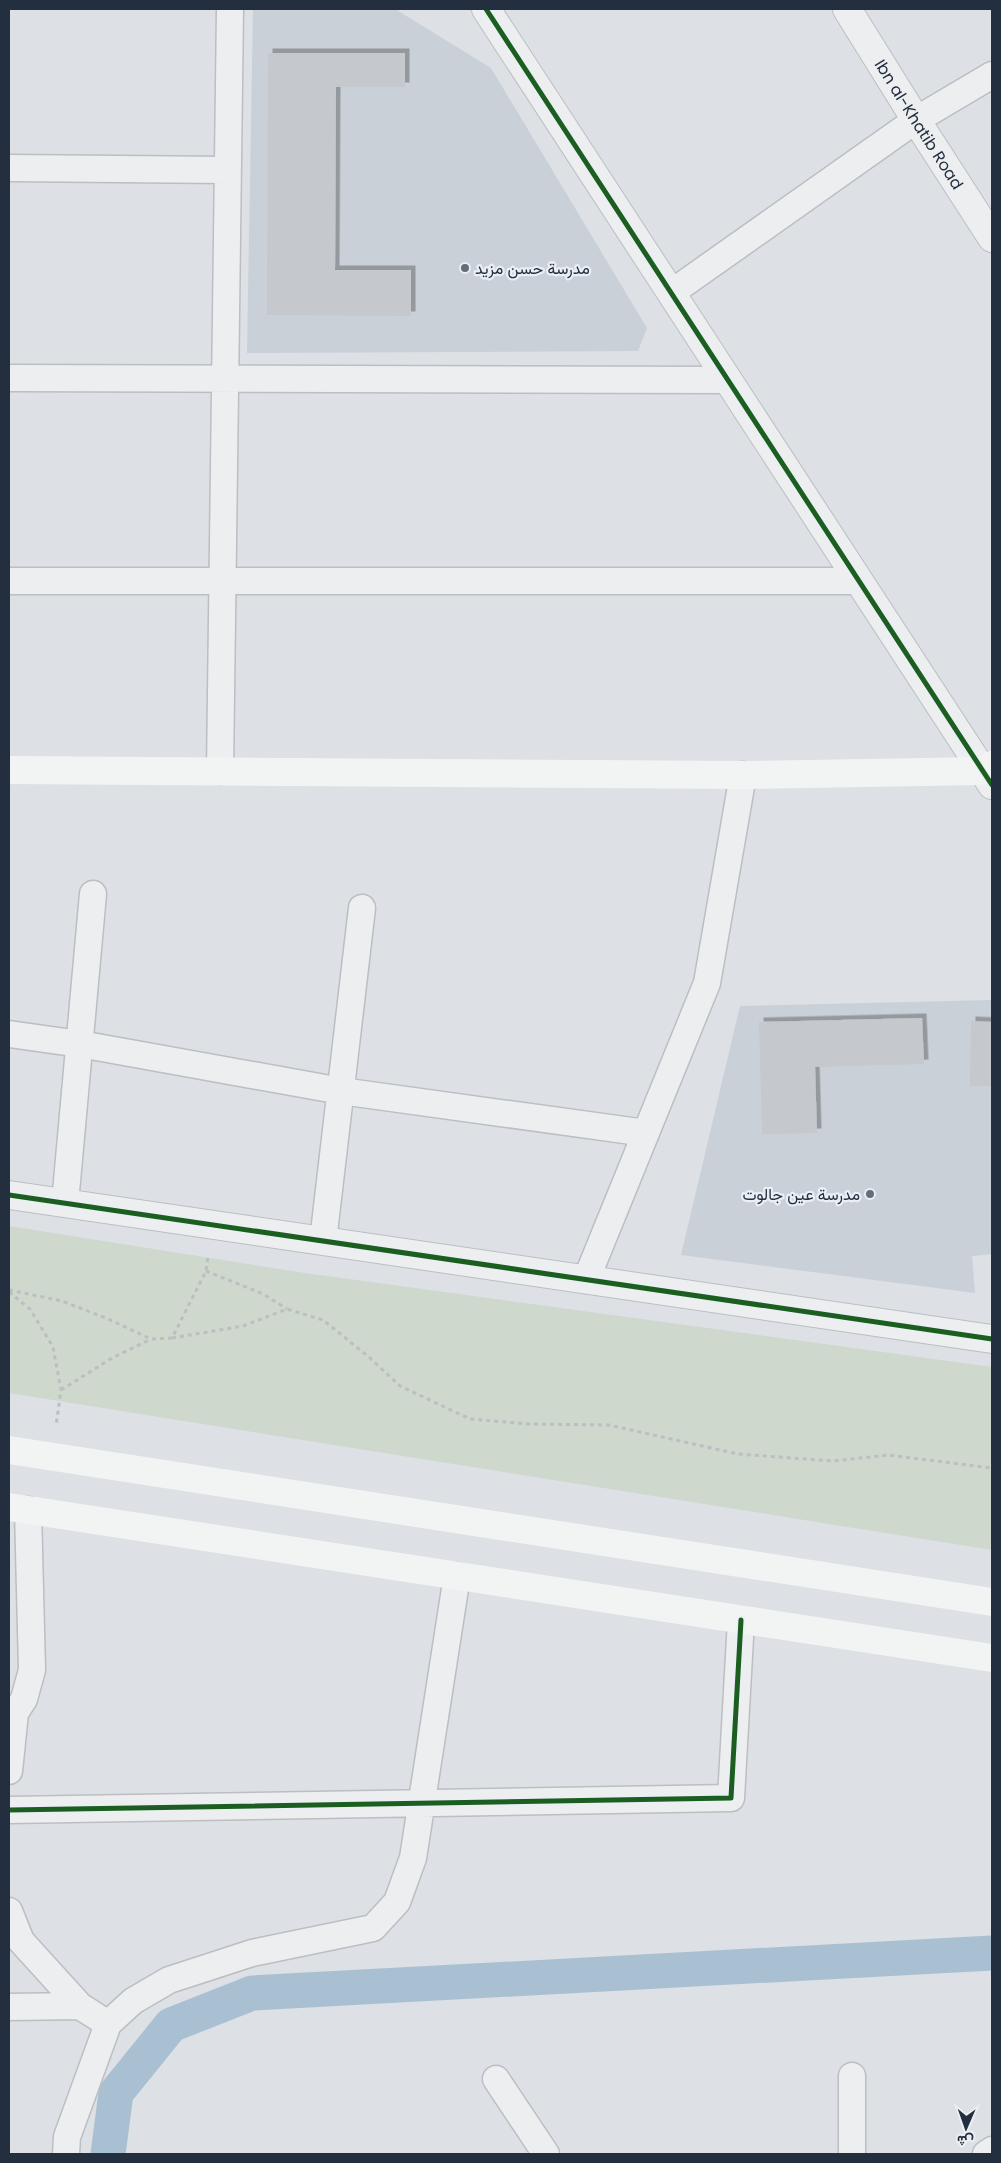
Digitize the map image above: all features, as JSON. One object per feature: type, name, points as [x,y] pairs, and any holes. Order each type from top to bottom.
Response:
[{"type":"main road","points":[[9,770],[989,774]]},
{"type":"main road","points":[[9,1450],[992,1602]]},
{"type":"main road","points":[[18,1508],[992,1658]]},
{"type":"street","points":[[220,772],[230,9]]},
{"type":"street","points":[[486,9],[859,581],[989,774]]},
{"type":"street","name":"Ibn al-Khatib Road","points":[[847,9],[992,238]]},
{"type":"street","points":[[671,294],[916,120],[992,74]]},
{"type":"street","points":[[9,168],[228,170]]},
{"type":"street","points":[[9,378],[728,380]]},
{"type":"street","points":[[9,581],[859,581]]},
{"type":"street","points":[[586,1280],[706,983],[743,774]]},
{"type":"street","points":[[66,1203],[93,894]]},
{"type":"street","points":[[324,1241],[362,908]]},
{"type":"street","points":[[9,1034],[80,1044],[341,1091],[646,1132]]},
{"type":"street","points":[[9,1195],[992,1339]]},
{"type":"street","points":[[9,1771],[15,1714],[24,1699],[32,1670],[18,1508]]},
{"type":"street","points":[[66,2154],[67,2137],[108,2024],[133,2001],[169,1980],[252,1953],[373,1928],[398,1902],[412,1858],[422,1803],[457,1576]]},
{"type":"street","points":[[9,1810],[731,1798],[742,1620]]},
{"type":"street","points":[[9,1911],[21,1941],[80,2006],[108,2024]]},
{"type":"street","points":[[9,2007],[80,2006]]},
{"type":"street","points":[[852,2076],[852,2154]]},
{"type":"street","points":[[496,2079],[546,2154]]},
{"type":"street","points":[[986,2154],[992,2150]]},
{"type":"path","points":[[172,1338],[206,1272],[212,1225]]},
{"type":"path","points":[[206,1272],[225,1277],[263,1294],[287,1309],[323,1320],[369,1356],[400,1386],[470,1419],[528,1424],[609,1425],[738,1454],[832,1460],[889,1455],[992,1468]]},
{"type":"path","points":[[9,1291],[62,1301],[108,1319],[151,1339]]},
{"type":"path","points":[[9,1291],[30,1309],[53,1347],[61,1390],[52,1456]]},
{"type":"path","points":[[61,1390],[112,1358],[151,1339],[172,1338],[243,1326],[287,1309]]},
{"type":"shaded area","points":[[253,9],[395,9],[491,68],[647,328],[638,351],[247,353]]},
{"type":"shaded area","points":[[992,1000],[992,1254],[972,1256],[975,1293],[681,1255],[740,1006]]},
{"type":"shaded area","points":[[9,1226],[305,1273],[992,1367],[992,1550],[9,1393]]},
{"type":"building","points":[[268,53],[405,53],[405,87],[336,87],[335,270],[411,270],[411,316],[267,315]]},
{"type":"building","points":[[922,1018],[924,1064],[815,1067],[817,1133],[762,1134],[759,1022]]},
{"type":"building","points":[[971,1021],[992,1022],[992,1086],[970,1086]]},
{"type":"waterway","points":[[108,2154],[116,2093],[171,2025],[252,1993],[992,1953]]},
{"type":"cycle path","points":[[486,9],[992,785]]},
{"type":"cycle path","points":[[9,1195],[992,1339]]},
{"type":"cycle path","points":[[9,1810],[731,1798],[741,1620]]},
{"type":"place","name":"مدرسة حسن مزيد","points":[[465,268]]},
{"type":"place","name":"مدرسة عين جالوت","points":[[870,1194]]}]
